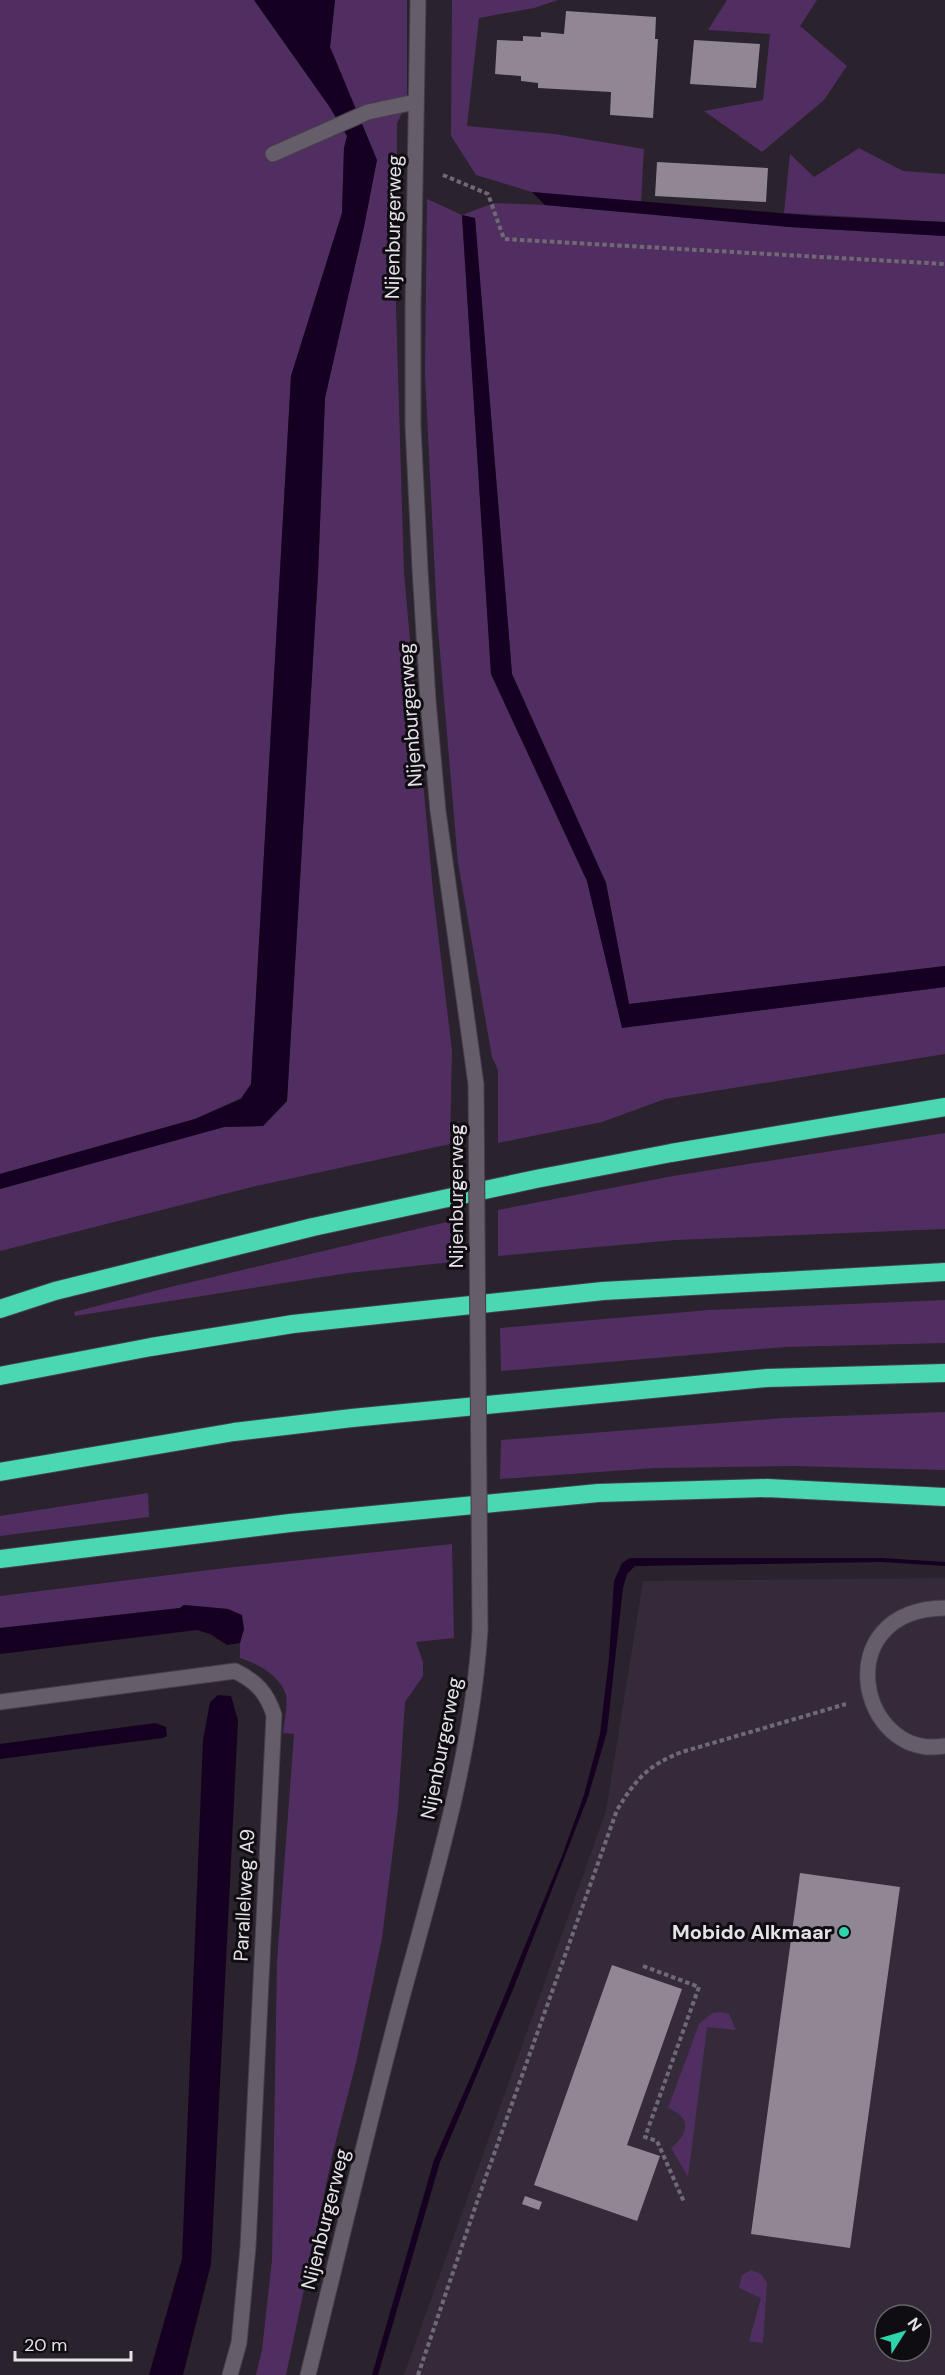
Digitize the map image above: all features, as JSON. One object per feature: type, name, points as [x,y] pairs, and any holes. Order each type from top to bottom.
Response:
[{"type":"highway","points":[[0,1309],[55,1291],[302,1230],[536,1179],[671,1153],[945,1107]]},
{"type":"highway","points":[[0,1376],[151,1347],[293,1324],[603,1291],[945,1272]]},
{"type":"highway","points":[[0,1472],[234,1432],[352,1418],[767,1378],[945,1373]]},
{"type":"highway","points":[[0,1559],[290,1523],[598,1493],[767,1488],[945,1497]]},
{"type":"street","name":"Nijenburgerweg","points":[[308,2375],[382,2073],[461,1772],[477,1681],[480,1630],[476,1084],[438,811],[428,700],[413,426],[414,163],[418,0]]},
{"type":"street","points":[[273,154],[368,111],[415,102]]},
{"type":"street","points":[[945,1608],[928,1608],[909,1612],[893,1622],[880,1636],[871,1653],[867,1675],[870,1697],[880,1717],[896,1733],[915,1743],[945,1746]]},
{"type":"street","name":"Parallelweg A9","points":[[0,1702],[235,1671],[252,1679],[270,1701],[274,1715],[274,1727],[248,2247],[239,2343],[230,2375]]},
{"type":"path","points":[[414,163],[488,194],[504,239],[945,264]]},
{"type":"path","points":[[418,2375],[479,2196],[617,1810],[631,1787],[660,1760],[870,1697]]},
{"type":"path","points":[[643,1966],[699,1987],[645,2137],[657,2142],[684,2202]]},
{"type":"shaded area","points":[[0,0],[254,0],[329,106],[347,136],[344,148],[342,213],[291,376],[251,1084],[241,1098],[195,1119],[0,1174]]},
{"type":"shaded area","points":[[254,0],[335,0],[330,47],[377,160],[325,398],[318,574],[287,1101],[263,1126],[224,1127],[0,1189],[0,1174],[195,1119],[241,1099],[251,1084],[291,376],[342,213],[344,148],[347,136],[329,106]]},
{"type":"shaded area","points":[[335,0],[407,0],[407,103],[397,123],[396,307],[404,573],[433,891],[452,1051],[450,1144],[252,1187],[0,1251],[0,1189],[224,1127],[263,1126],[287,1101],[318,574],[325,398],[377,160],[330,47]]},
{"type":"shaded area","points":[[452,0],[558,0],[534,8],[479,18],[467,126],[555,134],[644,149],[641,202],[532,192],[476,175],[451,136]]},
{"type":"shaded area","points":[[727,0],[817,0],[800,26],[847,66],[824,100],[762,152],[704,111],[763,100],[770,34],[708,30]]},
{"type":"shaded area","points":[[859,148],[903,171],[945,174],[945,222],[784,213],[790,154],[814,177]]},
{"type":"shaded area","points":[[532,192],[815,216],[945,222],[945,236],[789,227],[545,205]]},
{"type":"shaded area","points":[[427,199],[462,215],[491,674],[587,881],[622,1027],[945,987],[945,1054],[665,1099],[602,1122],[498,1143],[498,1070],[492,1057],[458,863],[437,617],[425,374]]},
{"type":"shaded area","points":[[494,203],[545,205],[789,227],[945,236],[945,966],[629,1004],[606,883],[512,674],[475,218],[462,215]]},
{"type":"shaded area","points":[[462,215],[475,218],[512,674],[606,883],[629,1004],[945,966],[945,987],[622,1028],[587,881],[491,674]]},
{"type":"shaded area","points":[[945,1133],[945,1229],[676,1240],[498,1256],[498,1210],[673,1176]]},
{"type":"shaded area","points":[[451,1221],[452,1262],[348,1273],[75,1316],[74,1312],[166,1288]]},
{"type":"shaded area","points":[[945,1300],[945,1343],[786,1347],[501,1371],[500,1328],[709,1310]]},
{"type":"shaded area","points":[[945,1412],[945,1470],[791,1466],[655,1468],[500,1479],[501,1440],[783,1418]]},
{"type":"shaded area","points":[[148,1493],[149,1517],[0,1536],[0,1516]]},
{"type":"shaded area","points":[[452,1544],[454,1638],[416,1642],[423,1662],[423,1676],[405,1702],[398,1809],[382,1938],[356,2063],[333,2152],[286,2375],[256,2375],[262,2350],[272,2260],[277,1962],[294,1734],[283,1733],[286,1695],[279,1682],[268,1671],[240,1658],[240,1643],[244,1629],[228,1609],[184,1605],[180,1608],[0,1628],[0,1596],[225,1568]]},
{"type":"shaded area","points":[[630,1558],[882,1558],[945,1562],[945,1566],[882,1562],[635,1566],[627,1574],[623,1588],[607,1732],[588,1797],[512,1992],[440,2162],[378,2375],[372,2375],[434,2160],[562,1856],[584,1795],[600,1734],[609,1658],[614,1581],[622,1563]]},
{"type":"shaded area","points":[[945,1578],[945,2375],[404,2375],[606,1811],[643,1581]]},
{"type":"shaded area","points":[[184,1605],[228,1609],[242,1615],[244,1629],[240,1643],[227,1645],[210,1634],[197,1630],[0,1654],[0,1628],[180,1608]]},
{"type":"shaded area","points":[[218,1695],[231,1696],[238,1720],[211,2264],[183,2375],[149,2375],[182,2259],[203,1740],[210,1702]]},
{"type":"shaded area","points":[[155,1723],[166,1727],[167,1736],[0,1759],[0,1744]]},
{"type":"shaded area","points":[[712,2013],[729,2014],[736,2030],[707,2027],[688,2177],[671,2148],[682,2137],[684,2121],[681,2116],[668,2108],[699,2024]]},
{"type":"shaded area","points":[[751,2270],[761,2274],[767,2283],[763,2343],[749,2341],[761,2298],[739,2288],[742,2275]]},
{"type":"building","points":[[566,11],[656,17],[655,39],[658,39],[653,118],[610,115],[611,92],[538,88],[538,83],[521,81],[521,76],[495,74],[497,40],[523,41],[523,36],[541,37],[541,32],[564,34]]},
{"type":"building","points":[[694,40],[760,44],[756,88],[690,84]]},
{"type":"building","points":[[657,162],[768,168],[766,202],[655,196]]},
{"type":"building","points":[[800,1873],[900,1887],[850,2248],[751,2234]]},
{"type":"building","points":[[612,1965],[682,1989],[627,2145],[660,2156],[637,2221],[534,2185]]},
{"type":"building","points":[[525,2196],[542,2202],[539,2210],[522,2204]]},
{"type":"place","name":"Mobido Alkmaar","points":[[844,1932]]}]
